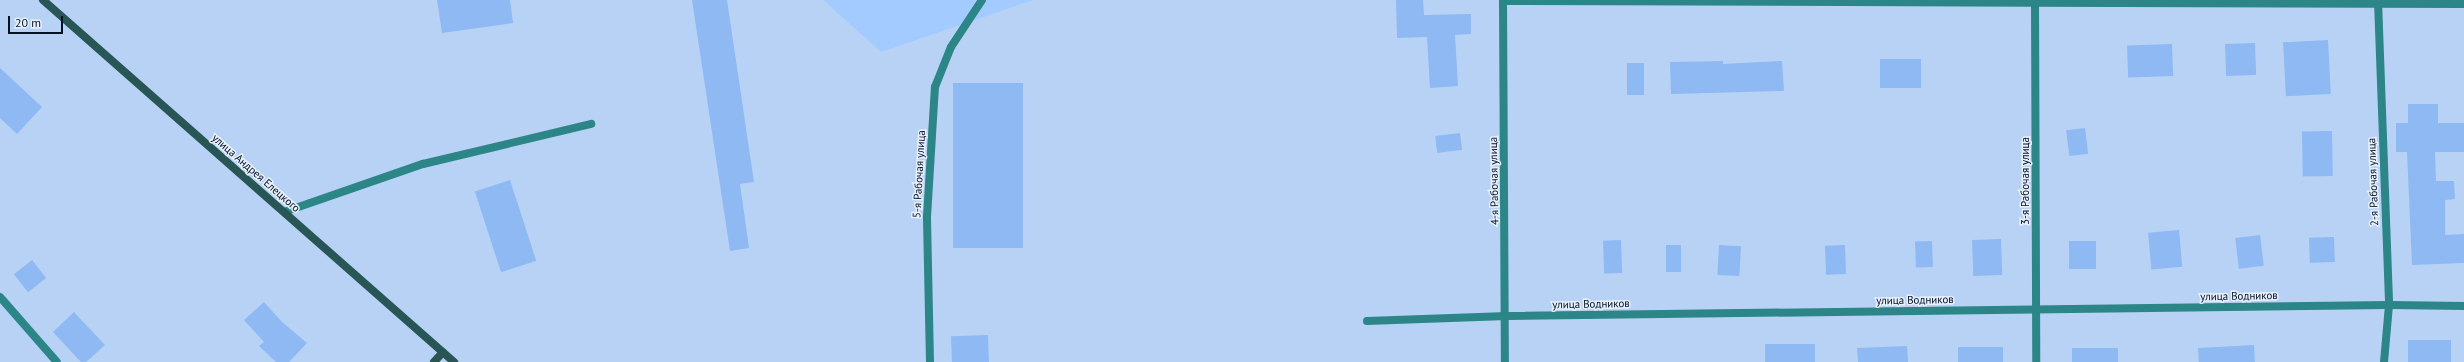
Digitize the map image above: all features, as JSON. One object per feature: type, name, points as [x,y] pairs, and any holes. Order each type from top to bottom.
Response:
[{"type":"main road","name":"улица Андрея Елецкого","points":[[43,0],[454,362]]},
{"type":"main road","points":[[434,362],[443,352]]},
{"type":"street","name":"5-я Рабочая улица","points":[[930,362],[927,217],[935,87],[951,48],[982,0]]},
{"type":"street","points":[[1503,1],[2378,2],[2464,4]]},
{"type":"street","name":"4-я Рабочая улица","points":[[1503,1],[1507,316],[1505,362]]},
{"type":"street","name":"3-я Рабочая улица","points":[[2035,2],[2036,362]]},
{"type":"street","name":"2-я Рабочая улица","points":[[2378,2],[2389,305],[2384,362]]},
{"type":"street","points":[[284,212],[422,164],[591,124]]},
{"type":"street","points":[[0,297],[57,362]]},
{"type":"street","name":"улица Водников","points":[[1367,321],[1507,316],[2389,305],[2464,306]]},
{"type":"shaded area","points":[[823,0],[1033,0],[881,52]]},
{"type":"building","points":[[437,0],[510,0],[513,23],[442,33]]},
{"type":"building","points":[[692,0],[727,0],[754,182],[740,184],[749,248],[730,251]]},
{"type":"building","points":[[1396,0],[1423,0],[1424,15],[1471,14],[1471,34],[1455,35],[1458,86],[1430,88],[1427,37],[1397,38]]},
{"type":"building","points":[[2328,40],[2331,94],[2286,96],[2283,42]]},
{"type":"building","points":[[2255,43],[2256,75],[2226,76],[2225,44]]},
{"type":"building","points":[[2172,44],[2173,76],[2128,78],[2127,46]]},
{"type":"building","points":[[1880,59],[1921,59],[1921,88],[1880,88]]},
{"type":"building","points":[[1723,61],[1723,64],[1782,61],[1784,91],[1671,94],[1670,62]]},
{"type":"building","points":[[1627,63],[1644,63],[1644,95],[1627,95]]},
{"type":"building","points":[[0,68],[42,107],[17,134],[0,118]]},
{"type":"building","points":[[953,83],[1023,83],[1023,248],[953,248]]},
{"type":"building","points":[[2408,104],[2438,104],[2438,123],[2464,123],[2464,152],[2435,152],[2436,181],[2454,181],[2455,199],[2445,200],[2445,235],[2464,234],[2464,263],[2412,265],[2407,152],[2396,152],[2396,123],[2408,123]]},
{"type":"building","points":[[2085,128],[2088,154],[2069,156],[2066,130]]},
{"type":"building","points":[[2332,131],[2333,176],[2303,177],[2302,132]]},
{"type":"building","points":[[1460,133],[1462,150],[1437,153],[1435,136]]},
{"type":"building","points":[[510,180],[536,261],[501,272],[475,191]]},
{"type":"building","points":[[2179,230],[2182,267],[2151,270],[2148,233]]},
{"type":"building","points":[[2260,235],[2264,266],[2239,269],[2235,238]]},
{"type":"building","points":[[2334,237],[2335,262],[2310,263],[2309,238]]},
{"type":"building","points":[[2001,239],[2002,275],[1973,276],[1972,240]]},
{"type":"building","points":[[1621,240],[1622,273],[1604,274],[1603,241]]},
{"type":"building","points":[[1932,241],[1933,267],[1916,268],[1915,242]]},
{"type":"building","points":[[2069,241],[2096,241],[2096,269],[2069,269]]},
{"type":"building","points":[[1666,245],[1681,245],[1681,272],[1666,272]]},
{"type":"building","points":[[1719,245],[1741,246],[1739,276],[1717,275]]},
{"type":"building","points":[[1845,245],[1846,274],[1826,275],[1825,246]]},
{"type":"building","points":[[32,260],[46,278],[28,292],[14,274]]},
{"type":"building","points":[[264,302],[282,322],[307,343],[289,362],[276,362],[259,346],[264,342],[244,320]]},
{"type":"building","points":[[74,312],[105,345],[86,362],[81,362],[53,332]]},
{"type":"building","points":[[988,335],[989,362],[952,362],[951,336]]},
{"type":"building","points":[[2408,340],[2451,340],[2451,362],[2408,362]]},
{"type":"building","points":[[1765,344],[1815,344],[1815,362],[1765,362]]},
{"type":"building","points":[[2254,345],[2255,362],[2199,362],[2198,348]]},
{"type":"building","points":[[1907,346],[1908,362],[1858,362],[1857,348]]},
{"type":"building","points":[[1958,347],[2003,347],[2003,362],[1958,362]]},
{"type":"building","points":[[2072,348],[2118,348],[2118,362],[2072,362]]}]
